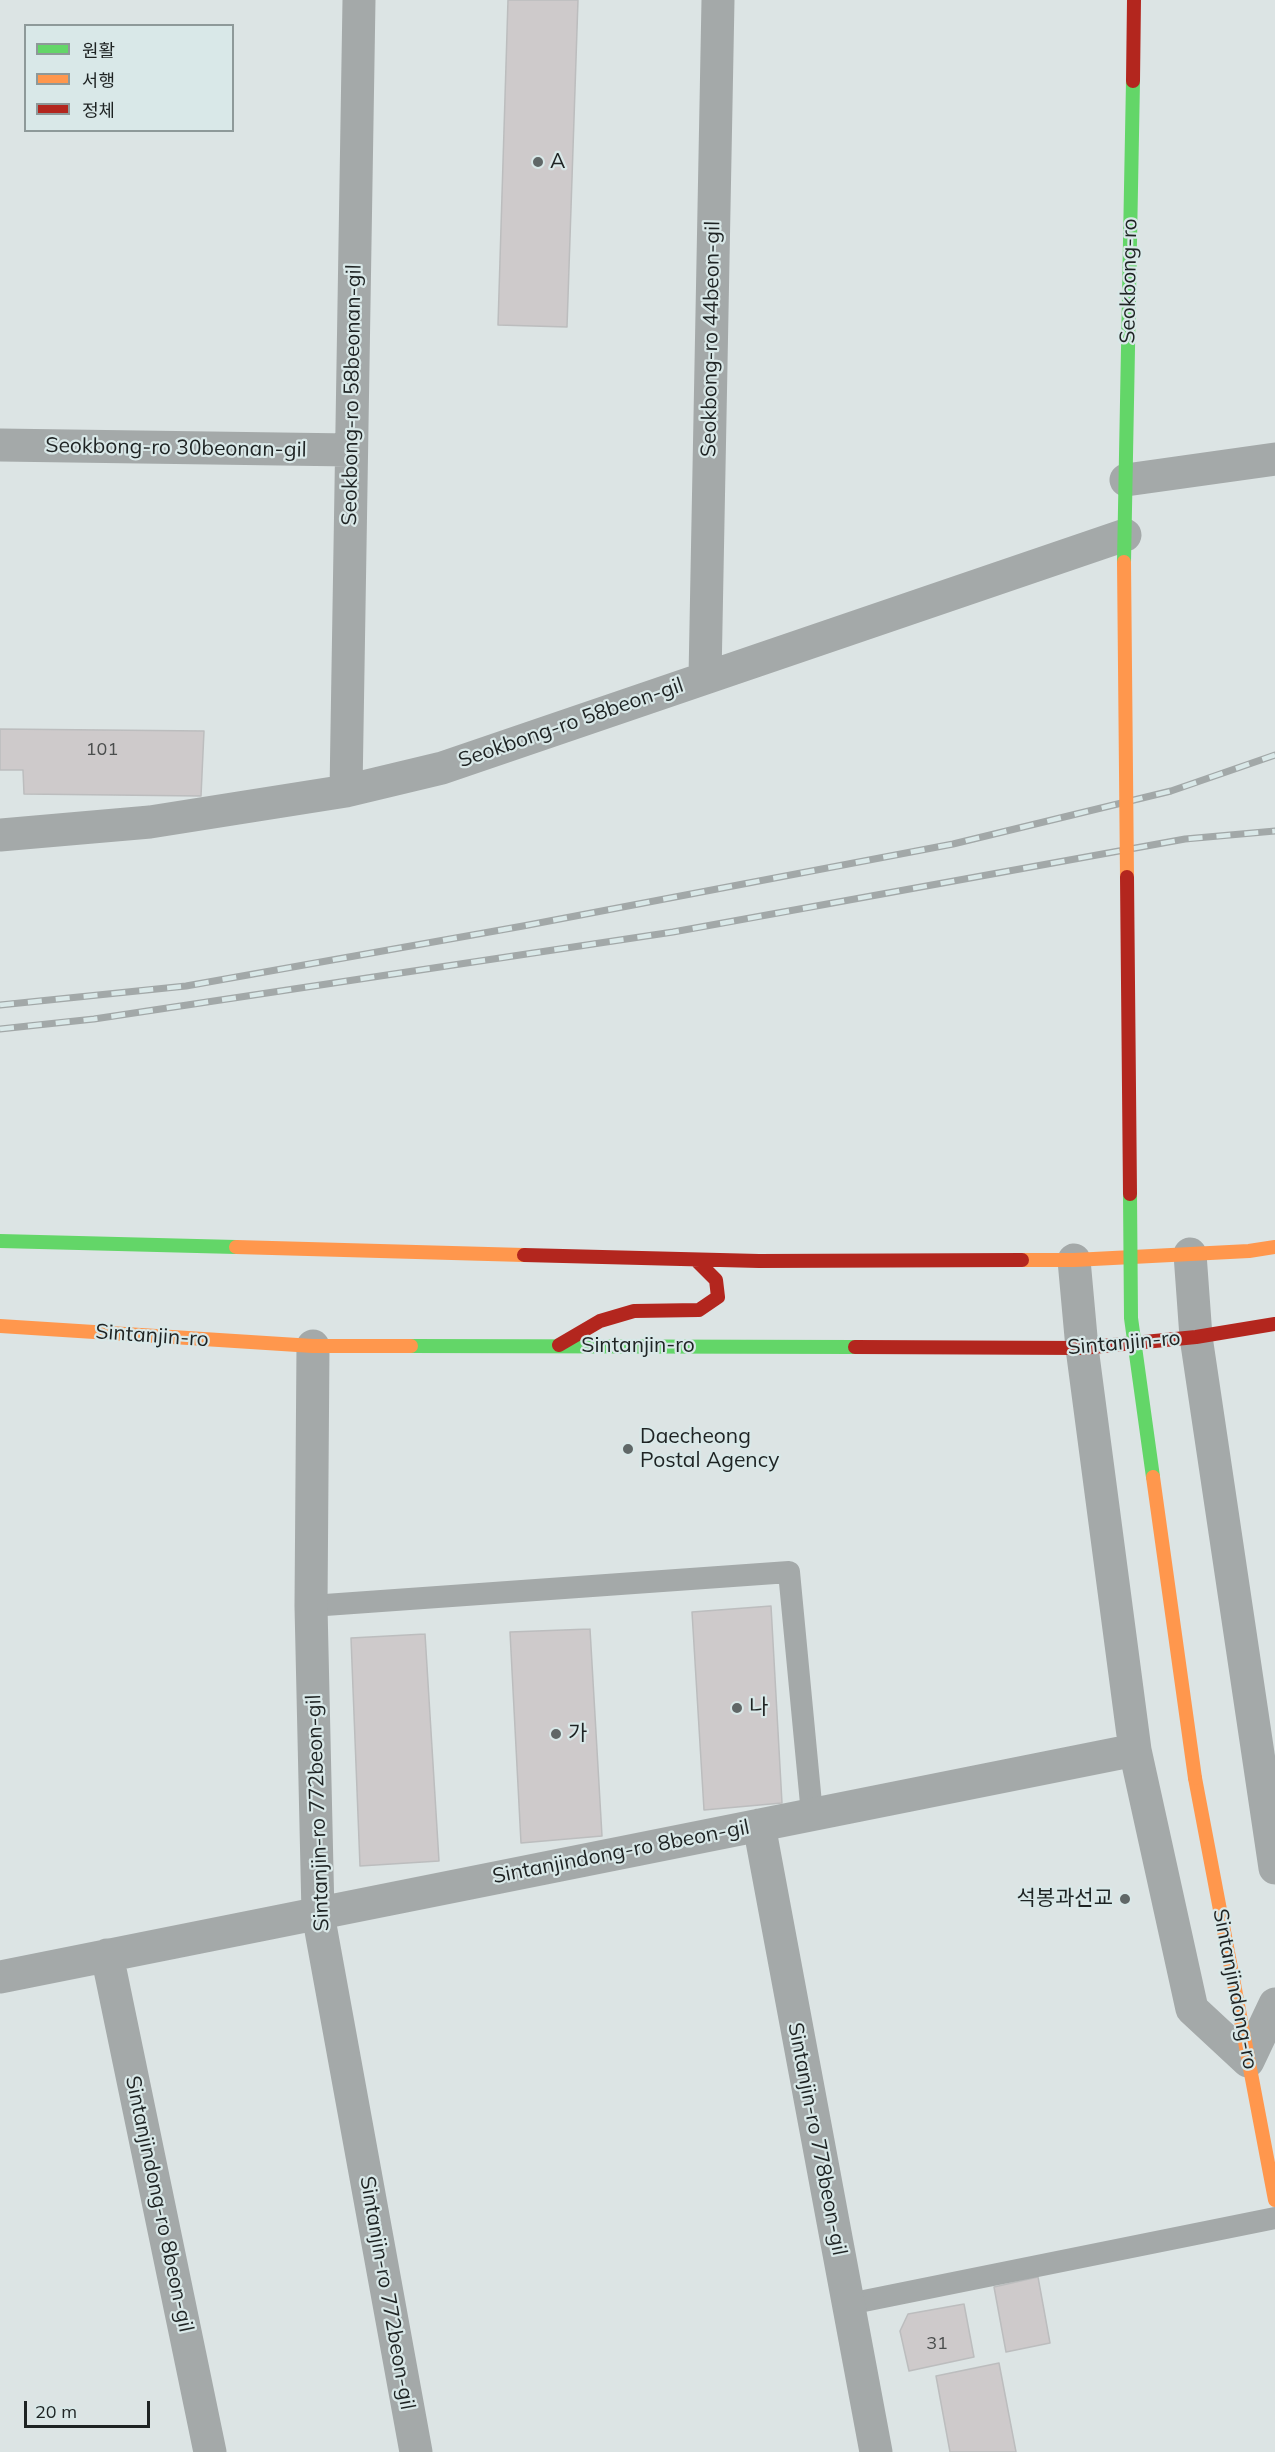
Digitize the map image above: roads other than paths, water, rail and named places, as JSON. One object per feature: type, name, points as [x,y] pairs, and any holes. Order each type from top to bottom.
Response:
[{"type":"main road","name":"Seokbong-ro","points":[[1125,548],[1134,0]]},
{"type":"main road","name":"Sintanjindong-ro","points":[[1125,548],[1131,1318],[1195,1778],[1275,2200]]},
{"type":"main road","points":[[0,1241],[696,1260],[1074,1260],[1249,1251],[1275,1247]]},
{"type":"main road","points":[[557,1346],[600,1321],[634,1311],[699,1310],[718,1297],[716,1280],[696,1260]]},
{"type":"main road","name":"Sintanjin-ro","points":[[0,1326],[313,1346],[1082,1348],[1196,1337],[1275,1324]]},
{"type":"street","name":"Seokbong-ro 58beonan-gil","points":[[345,791],[359,0]]},
{"type":"street","name":"Seokbong-ro 44beon-gil","points":[[705,677],[718,0]]},
{"type":"street","name":"Seokbong-ro 30beonan-gil","points":[[0,445],[351,450]]},
{"type":"street","points":[[1126,480],[1275,459]]},
{"type":"street","name":"Seokbong-ro 58beon-gil","points":[[0,835],[150,822],[345,791],[442,768],[705,677],[1125,548]]},
{"type":"street","points":[[1190,1254],[1196,1337],[1265,1731],[1275,1868]]},
{"type":"street","points":[[1074,1260],[1082,1348],[1135,1750],[1192,2009],[1248,2061],[1275,2004]]},
{"type":"street","name":"Sintanjin-ro 772beon-gil","points":[[313,1346],[311,1606],[318,1914],[416,2452]]},
{"type":"street","name":"Sintanjindong-ro 8beon-gil","points":[[0,1977],[1135,1750]]},
{"type":"street","name":"Sintanjin-ro 778beon-gil","points":[[759,1825],[876,2452]]},
{"type":"street","name":"Sintanjindong-ro 8beon-gil","points":[[107,1955],[210,2452]]},
{"type":"lane","points":[[311,1606],[789,1572],[812,1814]]},
{"type":"lane","points":[[849,2304],[1275,2218]]},
{"type":"railway","points":[[0,1005],[186,986],[523,926],[953,844],[1171,791],[1275,755]]},
{"type":"railway","points":[[0,1029],[94,1019],[673,932],[1185,839],[1275,831]]},
{"type":"place","name":"A","points":[[538,162]]},
{"type":"place","name":"Daecheong Postal Agency","points":[[628,1449]]},
{"type":"place","name":"나","points":[[737,1708]]},
{"type":"place","name":"가","points":[[556,1734]]},
{"type":"place","name":"석봉과선교","points":[[1125,1899]]}]
